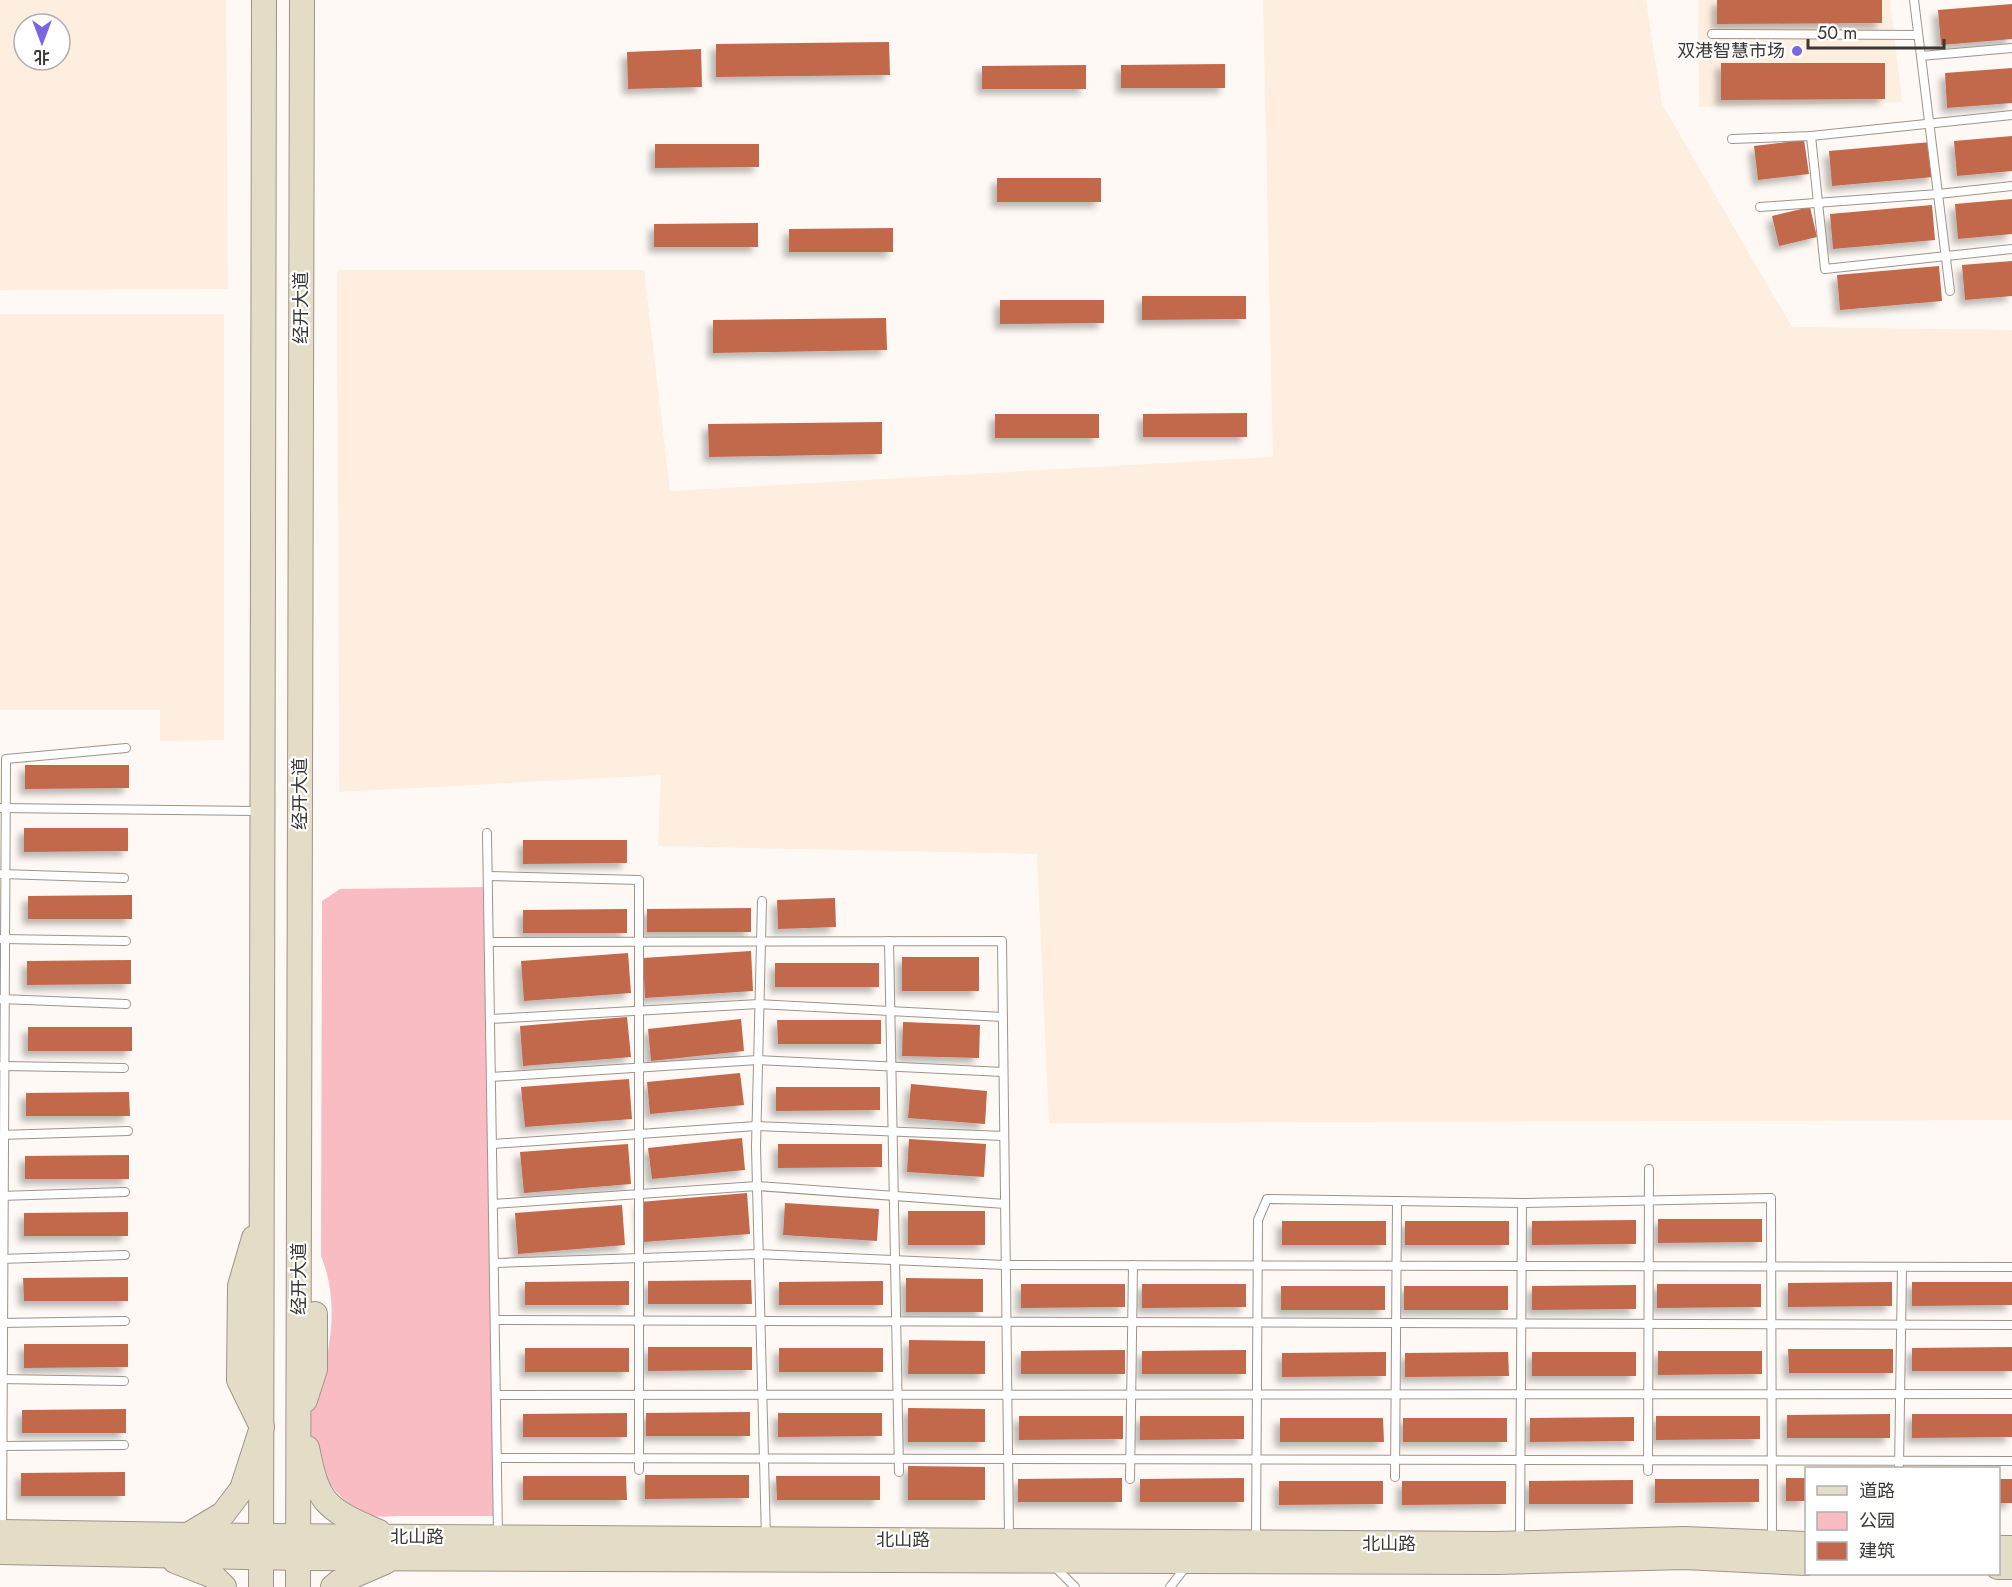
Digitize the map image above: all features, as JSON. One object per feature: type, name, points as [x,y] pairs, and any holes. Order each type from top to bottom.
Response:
[{"type":"main road","name":"经开大道","points":[[261,1587],[264,0]]},
{"type":"main road","name":"经开大道","points":[[298,1587],[302,0]]},
{"type":"main road","points":[[298,1418],[316,1483],[326,1502],[392,1547],[333,1587]]},
{"type":"main road","points":[[188,1535],[223,1514],[242,1489],[262,1427]]},
{"type":"main road","name":"北山路","points":[[1,1538],[188,1535],[261,1546]]},
{"type":"main road","name":"北山路","points":[[392,1547],[498,1537],[1256,1543],[1520,1543],[1686,1539],[1805,1544]]},
{"type":"main road","name":"北山路","points":[[1,1538],[159,1555],[261,1546],[1049,1560],[1498,1562],[1684,1557],[1805,1563]]},
{"type":"main road","points":[[159,1555],[213,1576],[224,1587]]},
{"type":"lane","points":[[1914,0],[1950,291]]},
{"type":"lane","points":[[1712,34],[1918,35]]},
{"type":"lane","points":[[1921,56],[2012,48]]},
{"type":"lane","points":[[1732,139],[1811,136],[2012,115]]},
{"type":"lane","points":[[1811,136],[1825,268],[2012,249]]},
{"type":"lane","points":[[1760,207],[1938,194],[2012,186]]},
{"type":"lane","points":[[1,1538],[3,808],[6,759],[126,747]]},
{"type":"lane","points":[[3,808],[263,811]]},
{"type":"lane","points":[[487,833],[498,1537]]},
{"type":"lane","points":[[3,874],[124,878]]},
{"type":"lane","points":[[488,876],[639,880],[639,1470]]},
{"type":"lane","points":[[762,901],[756,1126],[766,1539]]},
{"type":"lane","points":[[3,939],[126,941]]},
{"type":"lane","points":[[489,942],[1002,941],[1009,1541]]},
{"type":"lane","points":[[889,942],[899,1472]]},
{"type":"lane","points":[[2,999],[126,1004]]},
{"type":"lane","points":[[490,1019],[759,1004],[1003,1017]]},
{"type":"lane","points":[[491,1077],[758,1060],[1003,1072]]},
{"type":"lane","points":[[2,1066],[124,1068]]},
{"type":"lane","points":[[492,1144],[756,1126],[1004,1136]]},
{"type":"lane","points":[[2,1135],[128,1131]]},
{"type":"lane","points":[[1648,1471],[1649,1169]]},
{"type":"lane","points":[[493,1204],[757,1186],[1005,1204]]},
{"type":"lane","points":[[2,1196],[125,1192]]},
{"type":"lane","points":[[1256,1543],[1258,1220],[1267,1199],[1522,1203],[1771,1198],[1772,1543]]},
{"type":"lane","points":[[1395,1477],[1397,1201]]},
{"type":"lane","points":[[1520,1543],[1522,1203]]},
{"type":"lane","points":[[494,1263],[759,1254],[1005,1265],[2012,1267]]},
{"type":"lane","points":[[2,1259],[125,1255]]},
{"type":"lane","points":[[1130,1479],[1133,1265]]},
{"type":"lane","points":[[1899,1465],[1902,1267]]},
{"type":"lane","points":[[495,1320],[2012,1324]]},
{"type":"lane","points":[[2,1323],[125,1321]]},
{"type":"lane","points":[[1,1379],[124,1381]]},
{"type":"lane","points":[[496,1395],[2012,1394]]},
{"type":"lane","points":[[1,1445],[124,1445]]},
{"type":"lane","points":[[497,1458],[1648,1460],[1899,1465],[2012,1461]]},
{"type":"lane","points":[[1049,1560],[1075,1587]]},
{"type":"lane","points":[[1170,1587],[1191,1561]]},
{"type":"shaded area","points":[[0,0],[226,0],[228,289],[0,290]]},
{"type":"shaded area","points":[[1263,0],[1646,0],[1662,104],[1792,327],[2012,330],[2012,1120],[1049,1123],[1037,854],[658,846],[661,775],[339,792],[337,270],[644,270],[670,491],[1273,457]]},
{"type":"shaded area","name":"双港智慧市场","points":[[1698,0],[1890,0],[1902,102],[1699,107]]},
{"type":"shaded area","points":[[0,314],[224,314],[224,740],[160,741],[160,710],[0,710]]},
{"type":"green space","points":[[486,887],[493,1516],[373,1516],[358,1510],[347,1502],[327,1481],[310,1443],[310,1421],[328,1351],[332,1309],[329,1282],[321,1256],[322,901],[340,889]]},
{"type":"building","points":[[1717,0],[1882,0],[1882,23],[1717,24]]},
{"type":"building","points":[[2012,4],[2012,39],[1941,45],[1938,10]]},
{"type":"building","points":[[889,42],[890,75],[716,77],[716,44]]},
{"type":"building","points":[[701,49],[702,87],[628,89],[627,52]]},
{"type":"building","points":[[1721,63],[1885,63],[1885,99],[1721,100]]},
{"type":"building","points":[[1225,64],[1225,88],[1121,88],[1121,65]]},
{"type":"building","points":[[1086,65],[1086,89],[982,89],[982,66]]},
{"type":"building","points":[[2012,68],[2012,103],[1947,108],[1945,73]]},
{"type":"building","points":[[2012,136],[2012,171],[1957,176],[1954,141]]},
{"type":"building","points":[[1804,140],[1809,174],[1758,180],[1754,146]]},
{"type":"building","points":[[1931,142],[1934,177],[1832,186],[1829,151]]},
{"type":"building","points":[[655,144],[759,144],[759,167],[655,168]]},
{"type":"building","points":[[997,178],[1101,178],[1101,202],[997,202]]},
{"type":"building","points":[[2012,199],[2012,234],[1958,239],[1955,204]]},
{"type":"building","points":[[1932,205],[1935,240],[1833,249],[1830,214]]},
{"type":"building","points":[[1810,207],[1817,237],[1779,246],[1772,216]]},
{"type":"building","points":[[758,223],[758,247],[654,247],[654,224]]},
{"type":"building","points":[[893,228],[893,252],[789,252],[789,229]]},
{"type":"building","points":[[2012,261],[2012,296],[1965,300],[1962,265]]},
{"type":"building","points":[[1939,266],[1942,301],[1840,310],[1837,275]]},
{"type":"building","points":[[1142,296],[1246,296],[1246,319],[1142,320]]},
{"type":"building","points":[[1000,300],[1104,300],[1104,323],[1000,324]]},
{"type":"building","points":[[886,318],[887,350],[713,353],[713,320]]},
{"type":"building","points":[[1247,413],[1247,437],[1143,437],[1143,414]]},
{"type":"building","points":[[995,414],[1099,414],[1099,438],[995,438]]},
{"type":"building","points":[[882,422],[882,454],[709,457],[708,424]]},
{"type":"building","points":[[25,765],[129,765],[129,788],[25,789]]},
{"type":"building","points":[[24,828],[128,828],[128,851],[24,852]]},
{"type":"building","points":[[523,840],[627,840],[627,863],[523,864]]},
{"type":"building","points":[[132,895],[132,919],[28,919],[28,896]]},
{"type":"building","points":[[835,898],[836,927],[778,929],[777,900]]},
{"type":"building","points":[[751,908],[751,932],[647,932],[647,909]]},
{"type":"building","points":[[627,909],[627,933],[523,933],[523,910]]},
{"type":"building","points":[[751,951],[753,991],[645,998],[643,958]]},
{"type":"building","points":[[628,953],[631,993],[524,1001],[521,961]]},
{"type":"building","points":[[902,957],[979,957],[979,991],[902,991]]},
{"type":"building","points":[[131,960],[131,984],[27,985],[27,961]]},
{"type":"building","points":[[775,963],[879,963],[879,987],[775,987]]},
{"type":"building","points":[[627,1017],[631,1057],[523,1066],[520,1026]]},
{"type":"building","points":[[741,1019],[744,1051],[651,1061],[648,1029]]},
{"type":"building","points":[[777,1020],[881,1020],[881,1044],[778,1044]]},
{"type":"building","points":[[903,1022],[980,1025],[979,1058],[902,1056]]},
{"type":"building","points":[[28,1027],[132,1027],[132,1051],[28,1051]]},
{"type":"building","points":[[740,1073],[744,1105],[650,1114],[647,1082]]},
{"type":"building","points":[[629,1079],[632,1119],[525,1127],[521,1087]]},
{"type":"building","points":[[911,1084],[987,1091],[985,1124],[908,1118]]},
{"type":"building","points":[[776,1087],[880,1087],[880,1110],[776,1111]]},
{"type":"building","points":[[129,1092],[130,1116],[26,1116],[26,1093]]},
{"type":"building","points":[[742,1138],[745,1170],[652,1179],[648,1148]]},
{"type":"building","points":[[909,1139],[986,1144],[984,1177],[907,1172]]},
{"type":"building","points":[[628,1144],[631,1184],[524,1193],[520,1152]]},
{"type":"building","points":[[778,1144],[882,1144],[882,1167],[778,1168]]},
{"type":"building","points":[[129,1155],[129,1179],[25,1179],[25,1156]]},
{"type":"building","points":[[747,1193],[750,1234],[643,1242],[640,1202]]},
{"type":"building","points":[[785,1203],[879,1209],[877,1241],[783,1235]]},
{"type":"building","points":[[622,1205],[625,1245],[518,1254],[515,1213]]},
{"type":"building","points":[[908,1211],[985,1211],[985,1245],[908,1245]]},
{"type":"building","points":[[128,1212],[128,1236],[24,1236],[24,1213]]},
{"type":"building","points":[[1658,1219],[1762,1219],[1762,1242],[1658,1243]]},
{"type":"building","points":[[1636,1220],[1636,1244],[1532,1245],[1532,1221]]},
{"type":"building","points":[[1282,1221],[1386,1221],[1386,1245],[1282,1245]]},
{"type":"building","points":[[1405,1221],[1509,1221],[1509,1245],[1405,1245]]},
{"type":"building","points":[[128,1277],[128,1301],[24,1301],[23,1278]]},
{"type":"building","points":[[906,1278],[983,1279],[983,1312],[906,1312]]},
{"type":"building","points":[[751,1280],[752,1304],[648,1304],[648,1281]]},
{"type":"building","points":[[629,1281],[629,1305],[525,1305],[525,1282]]},
{"type":"building","points":[[883,1281],[883,1305],[779,1305],[779,1282]]},
{"type":"building","points":[[1892,1282],[1892,1306],[1788,1307],[1788,1283]]},
{"type":"building","points":[[1912,1282],[2012,1282],[2012,1305],[1912,1306]]},
{"type":"building","points":[[1021,1284],[1125,1284],[1125,1307],[1021,1308]]},
{"type":"building","points":[[1142,1284],[1246,1284],[1246,1307],[1142,1308]]},
{"type":"building","points":[[1657,1284],[1761,1284],[1761,1307],[1657,1308]]},
{"type":"building","points":[[1636,1285],[1636,1309],[1532,1310],[1532,1286]]},
{"type":"building","points":[[1281,1286],[1385,1286],[1385,1310],[1281,1310]]},
{"type":"building","points":[[1404,1286],[1508,1286],[1508,1310],[1404,1310]]},
{"type":"building","points":[[909,1340],[985,1341],[985,1374],[908,1374]]},
{"type":"building","points":[[24,1344],[128,1344],[128,1367],[24,1368]]},
{"type":"building","points":[[648,1347],[752,1347],[752,1370],[648,1371]]},
{"type":"building","points":[[2012,1347],[2012,1371],[1912,1371],[1912,1348]]},
{"type":"building","points":[[525,1348],[629,1348],[629,1372],[525,1372]]},
{"type":"building","points":[[779,1348],[883,1348],[883,1372],[779,1372]]},
{"type":"building","points":[[1788,1349],[1893,1349],[1893,1373],[1789,1373]]},
{"type":"building","points":[[1125,1350],[1125,1374],[1021,1374],[1021,1351]]},
{"type":"building","points":[[1246,1350],[1246,1374],[1142,1374],[1142,1351]]},
{"type":"building","points":[[1658,1351],[1762,1351],[1762,1374],[1658,1375]]},
{"type":"building","points":[[1386,1352],[1386,1376],[1282,1377],[1282,1353]]},
{"type":"building","points":[[1508,1352],[1509,1376],[1405,1377],[1405,1353]]},
{"type":"building","points":[[1532,1352],[1636,1352],[1636,1376],[1532,1376]]},
{"type":"building","points":[[908,1408],[985,1409],[985,1442],[908,1442]]},
{"type":"building","points":[[126,1409],[126,1433],[22,1433],[22,1410]]},
{"type":"building","points":[[750,1412],[750,1436],[646,1436],[646,1413]]},
{"type":"building","points":[[627,1413],[627,1437],[523,1437],[523,1414]]},
{"type":"building","points":[[778,1413],[882,1413],[882,1436],[778,1437]]},
{"type":"building","points":[[1890,1414],[1890,1438],[1787,1438],[1787,1415]]},
{"type":"building","points":[[1912,1414],[2012,1414],[2012,1437],[1912,1438]]},
{"type":"building","points":[[1019,1416],[1123,1416],[1123,1439],[1019,1440]]},
{"type":"building","points":[[1140,1416],[1244,1416],[1244,1439],[1140,1440]]},
{"type":"building","points":[[1656,1416],[1760,1416],[1760,1439],[1656,1440]]},
{"type":"building","points":[[1634,1417],[1634,1441],[1530,1442],[1530,1418]]},
{"type":"building","points":[[1280,1418],[1383,1418],[1384,1442],[1280,1442]]},
{"type":"building","points":[[1403,1418],[1507,1418],[1507,1442],[1403,1442]]},
{"type":"building","points":[[908,1466],[985,1467],[985,1500],[908,1500]]},
{"type":"building","points":[[125,1472],[125,1496],[21,1496],[21,1473]]},
{"type":"building","points":[[645,1475],[749,1475],[749,1498],[645,1499]]},
{"type":"building","points":[[523,1476],[626,1476],[627,1500],[523,1500]]},
{"type":"building","points":[[776,1476],[880,1476],[880,1500],[777,1500]]},
{"type":"building","points":[[1122,1478],[1122,1502],[1018,1502],[1018,1479]]},
{"type":"building","points":[[1244,1478],[1244,1502],[1140,1502],[1140,1479]]},
{"type":"building","points":[[1786,1478],[1805,1478],[1805,1501],[1786,1501]]},
{"type":"building","points":[[1655,1479],[1759,1479],[1759,1502],[1655,1503]]},
{"type":"building","points":[[2000,1479],[2012,1479],[2012,1503],[2000,1503]]},
{"type":"building","points":[[1633,1480],[1633,1504],[1529,1504],[1529,1481]]},
{"type":"building","points":[[1279,1481],[1383,1481],[1383,1504],[1279,1505]]},
{"type":"building","points":[[1402,1481],[1506,1481],[1506,1504],[1402,1505]]},
{"type":"place","name":"双港智慧市场","points":[[1797,51]]}]
